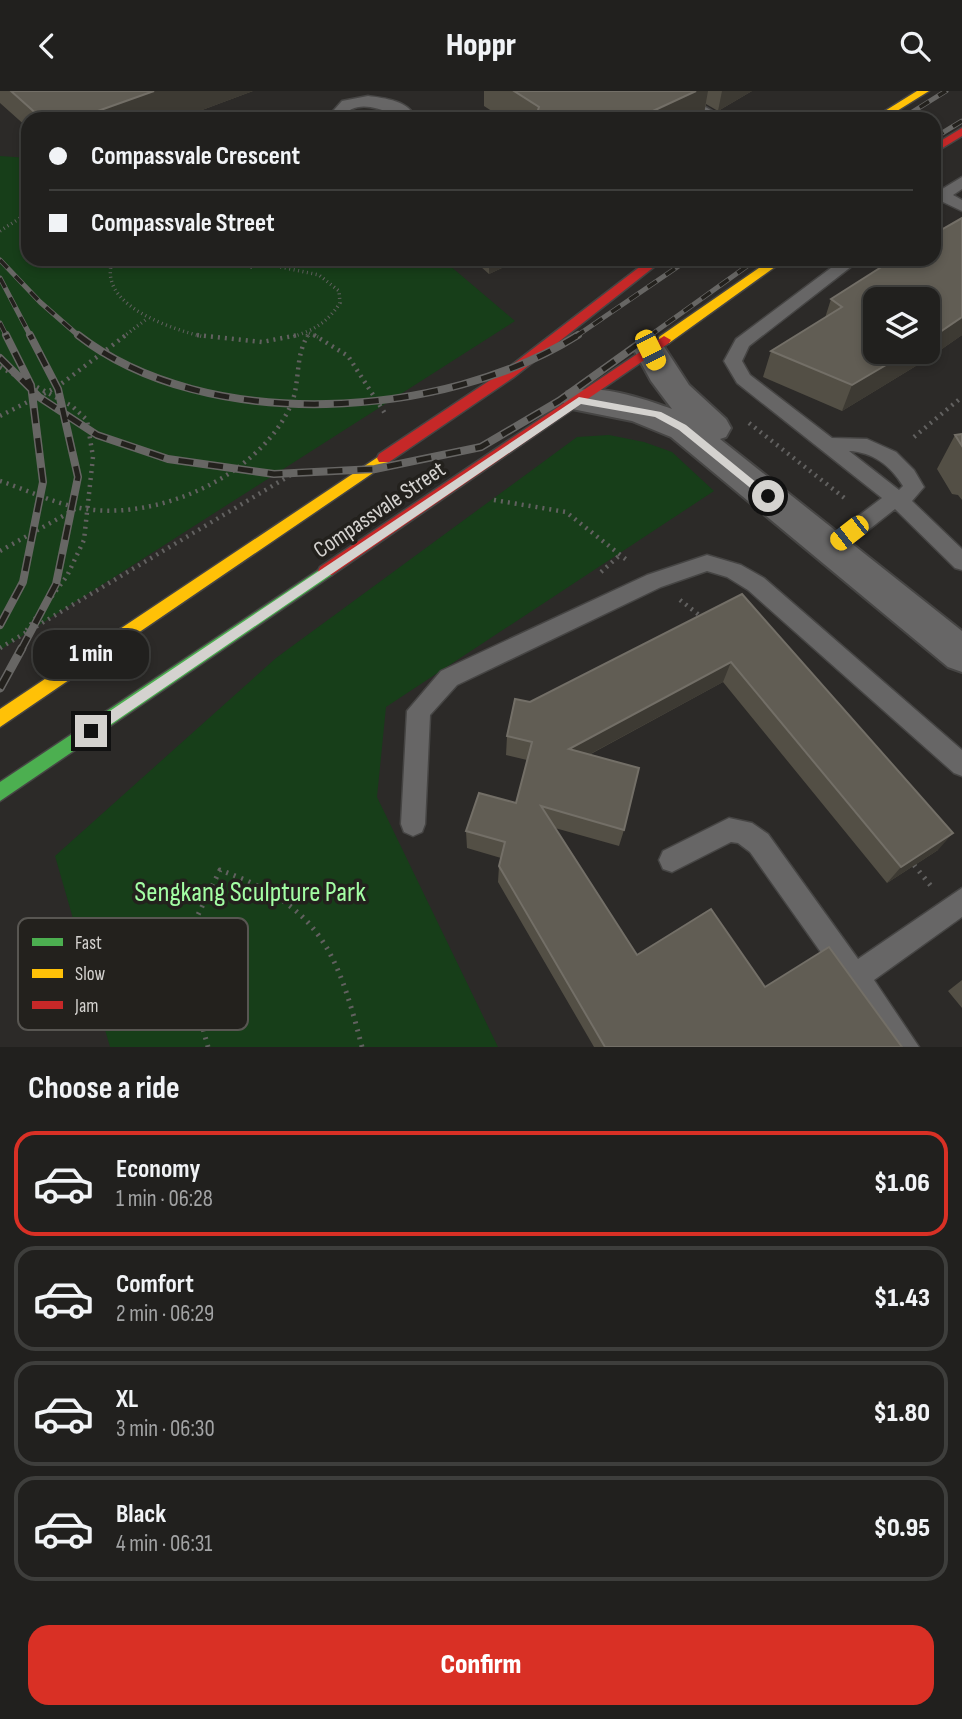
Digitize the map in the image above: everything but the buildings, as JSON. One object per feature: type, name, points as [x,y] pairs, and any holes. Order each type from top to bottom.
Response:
[{"type":"street","points":[[889,112],[924,91]]},
{"type":"street","points":[[941,145],[962,131]]},
{"type":"street","name":"Compassvale Street","points":[[0,719],[509,374],[649,266]]},
{"type":"street","name":"Compassvale Street","points":[[0,792],[579,400],[770,266]]},
{"type":"street","points":[[650,350],[666,382],[679,399],[840,540],[962,655]]},
{"type":"street","points":[[579,400],[657,414],[682,428],[962,627]]},
{"type":"lane","points":[[668,91],[706,112]]},
{"type":"lane","points":[[339,112],[345,106],[363,100],[383,100],[399,106],[405,112]]},
{"type":"lane","points":[[941,197],[962,182]]},
{"type":"lane","points":[[941,199],[962,206]]},
{"type":"lane","points":[[844,266],[743,343],[736,351],[733,361],[743,379],[895,498],[962,562]]},
{"type":"lane","points":[[829,445],[863,443],[893,460],[914,487],[907,495],[895,498],[840,540]]},
{"type":"lane","points":[[413,824],[419,711],[449,678],[654,581],[708,563],[734,571],[756,584],[962,765]]},
{"type":"lane","points":[[672,860],[729,830],[743,831],[759,843],[905,1047]]},
{"type":"lane","points":[[854,978],[962,901]]},
{"type":"path","points":[[0,231],[21,218]]},
{"type":"path","points":[[110,266],[110,283],[125,302],[148,318],[182,333],[222,340],[265,341],[309,333],[334,343],[356,362],[387,417],[376,424]]},
{"type":"path","points":[[0,481],[87,509],[129,510],[180,497],[221,479],[269,439],[290,408],[298,374],[298,349],[309,333],[329,320],[340,303],[339,291],[319,275],[276,266],[248,266]]},
{"type":"path","points":[[0,416],[12,413],[48,392],[148,318]]},
{"type":"path","points":[[0,367],[72,406],[87,420],[93,457],[84,540],[67,576],[24,634]]},
{"type":"path","points":[[914,437],[962,397]]},
{"type":"path","points":[[0,648],[305,466]]},
{"type":"path","points":[[492,499],[566,512],[714,626]]},
{"type":"path","points":[[0,551],[80,506]]},
{"type":"path","points":[[601,572],[620,555]]},
{"type":"path","points":[[196,918],[220,870],[270,889],[295,908],[330,949],[352,1005],[362,1047]]},
{"type":"path","points":[[203,1030],[208,1047]]},
{"type":"green space","points":[[0,156],[21,158],[21,266],[450,266],[515,321],[0,650]]},
{"type":"green space","name":"Sengkang Sculpture Park","points":[[609,435],[644,442],[672,452],[714,491],[386,707],[377,797],[498,1047],[110,1047],[105,1030],[248,1030],[248,918],[73,918],[55,856],[276,658],[577,437]]},
{"type":"railway","points":[[912,112],[946,91]]},
{"type":"railway","points":[[941,134],[962,121]]},
{"type":"railway","points":[[0,260],[40,302],[80,337]]},
{"type":"railway","points":[[578,335],[679,266]]},
{"type":"railway","points":[[648,337],[747,266]]},
{"type":"railway","points":[[0,278],[31,337]]},
{"type":"railway","points":[[0,323],[32,390]]},
{"type":"railway","points":[[30,335],[58,389],[63,413]]},
{"type":"railway","points":[[78,335],[131,367],[192,389],[258,401],[326,404],[396,398],[462,385],[524,363],[578,335]]},
{"type":"railway","points":[[63,413],[97,435],[168,459],[274,474],[375,469],[481,447],[559,401],[651,335]]},
{"type":"railway","points":[[0,358],[32,390]]},
{"type":"railway","points":[[0,625],[23,582],[43,482],[32,390]]},
{"type":"railway","points":[[32,390],[63,413]]},
{"type":"railway","points":[[21,650],[56,584],[78,477],[63,413]]},
{"type":"railway","points":[[0,688],[22,648]]},
{"type":"traffic: fast","points":[[0,792],[326,571]]},
{"type":"traffic: slow","points":[[889,112],[924,91]]},
{"type":"traffic: slow","points":[[664,340],[770,266]]},
{"type":"traffic: slow","points":[[0,719],[384,458]]},
{"type":"traffic: jam","points":[[941,145],[962,131]]},
{"type":"traffic: jam","points":[[384,458],[509,374],[649,266]]},
{"type":"traffic: jam","points":[[326,571],[664,340]]},
{"type":"route","points":[[91,731],[579,400],[657,414],[682,428],[768,496]]}]
